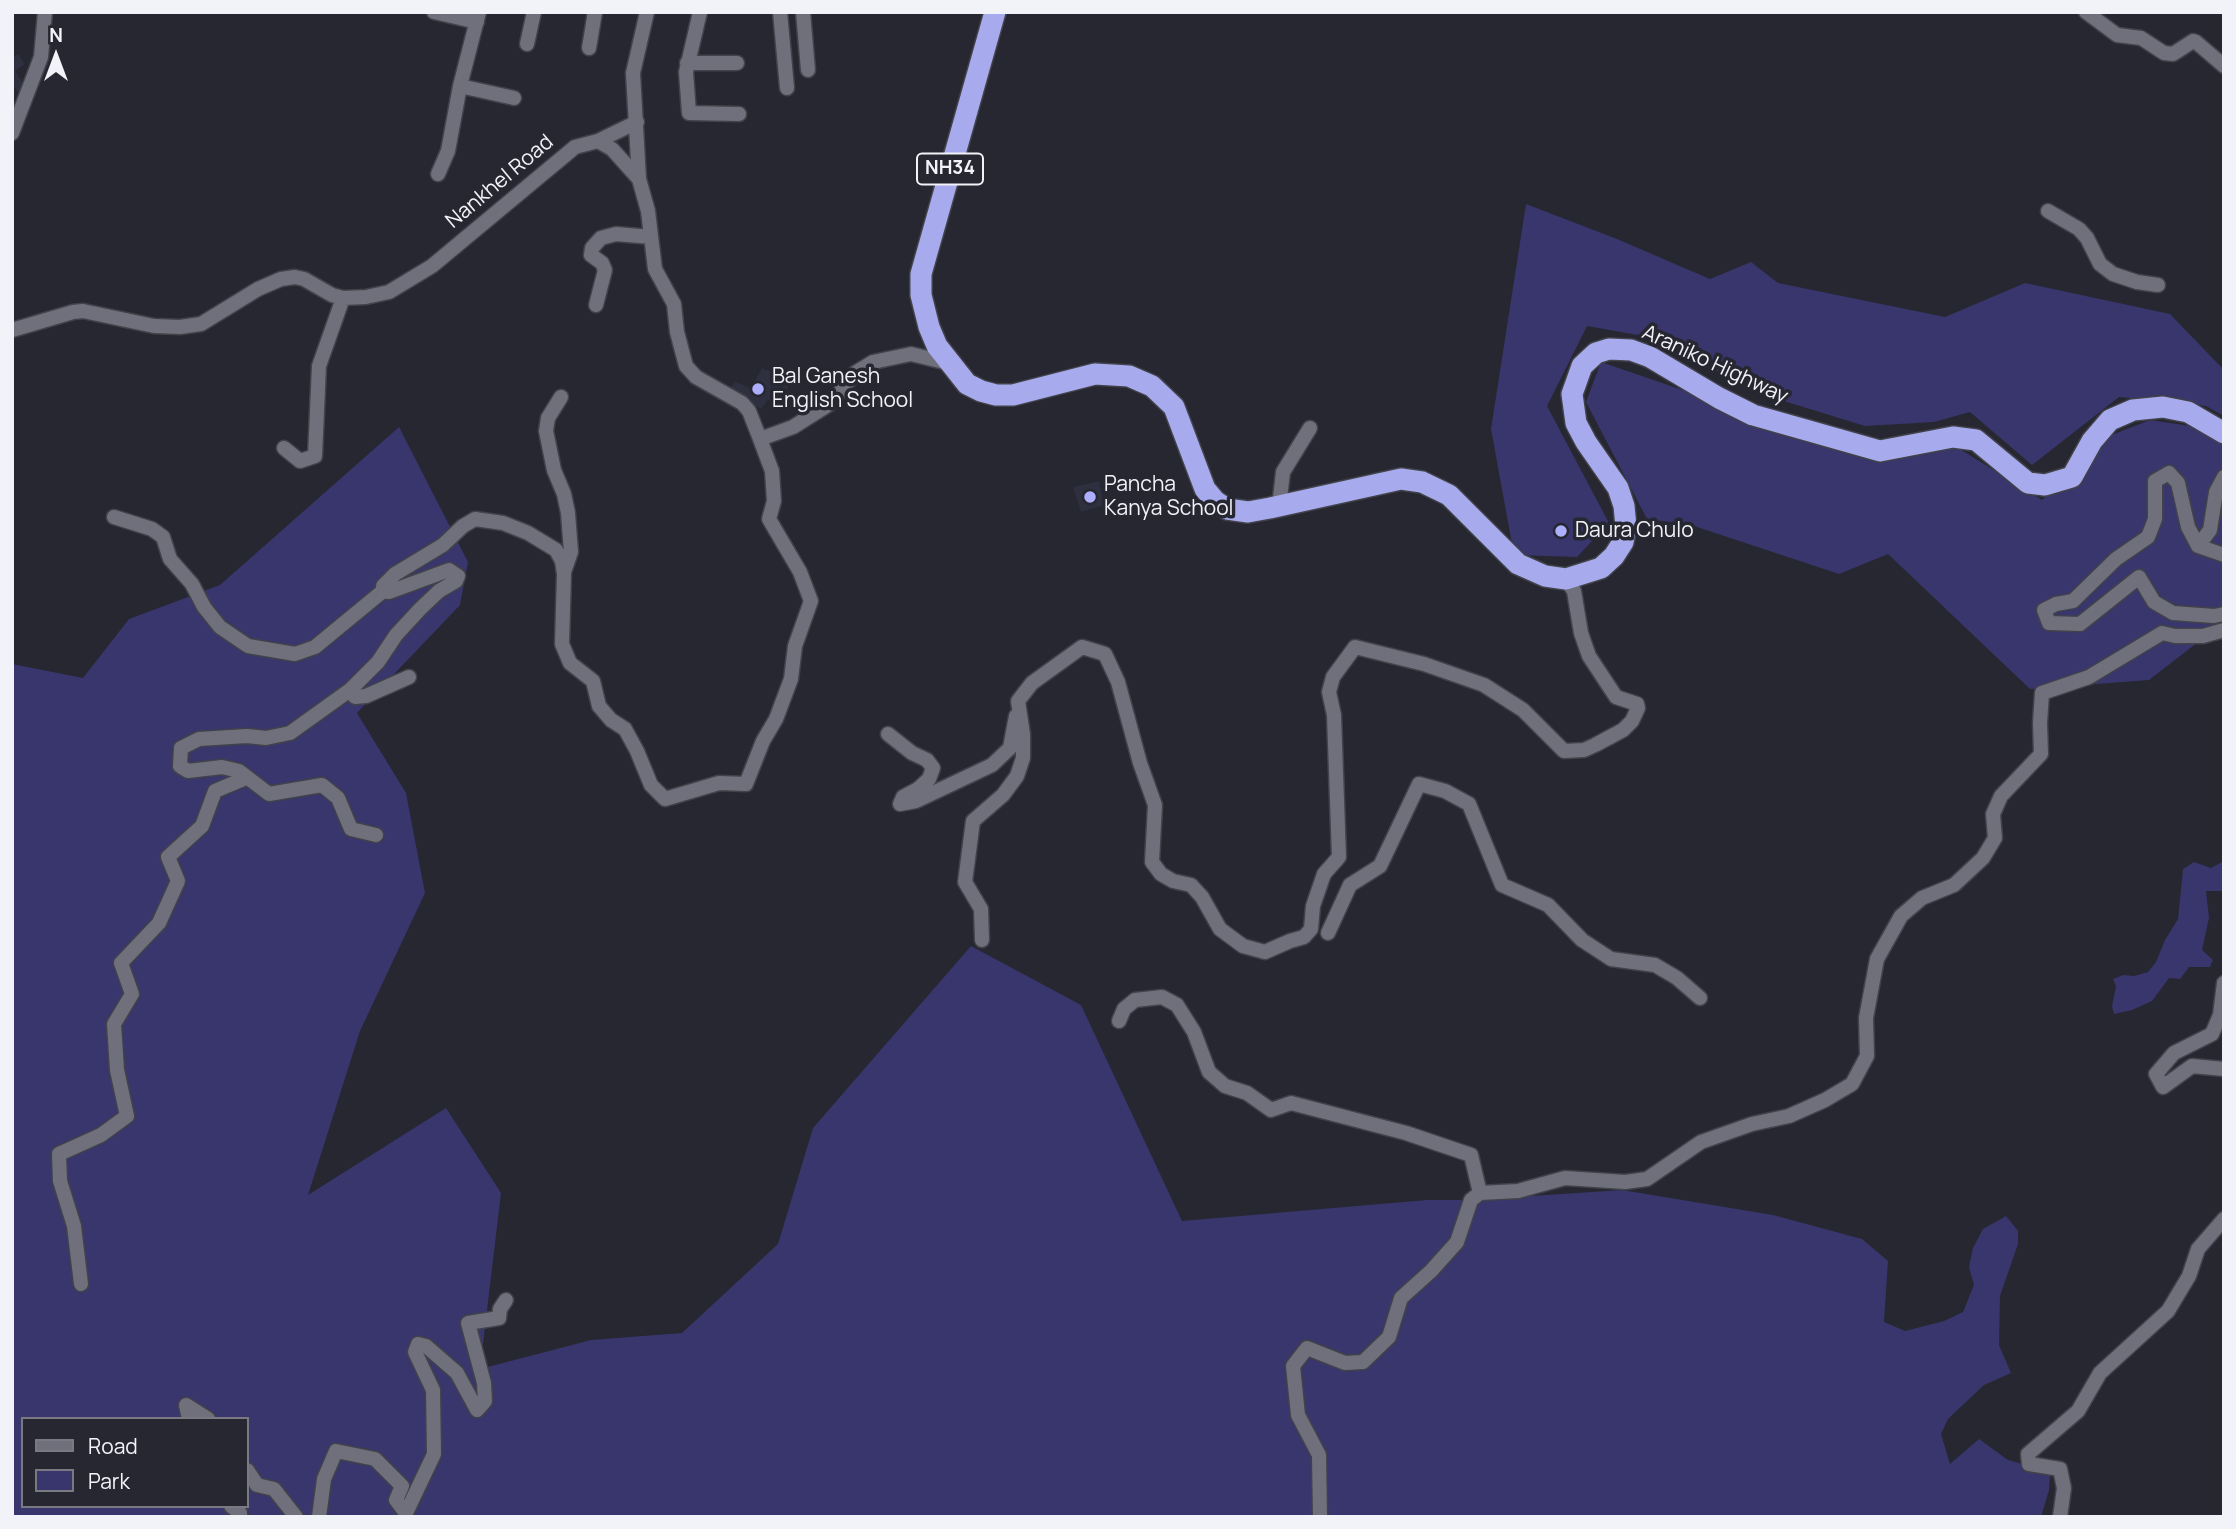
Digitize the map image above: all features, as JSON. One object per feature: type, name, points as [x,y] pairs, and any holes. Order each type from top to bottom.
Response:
[{"type":"highway","name":"NH34","points":[[995,12],[921,274],[921,295],[929,327],[948,363],[967,384],[996,395],[1013,395],[1095,374],[1124,375],[1138,379],[1160,392],[1174,407],[1205,489],[1222,507],[1237,511],[1255,511],[1401,478],[1422,482],[1449,495],[1518,564],[1545,576],[1566,579]]},
{"type":"highway","name":"Araniko Highway","points":[[1566,579],[1601,568],[1614,556],[1623,542],[1626,527],[1624,506],[1618,488],[1576,423],[1572,394],[1582,366],[1595,353],[1609,349],[1631,350],[1650,357],[1752,415],[1880,452],[1953,437],[1976,440],[2028,483],[2045,485],[2071,477],[2092,441],[2110,420],[2133,410],[2163,407],[2188,412],[2224,433]]},
{"type":"street","points":[[12,133],[41,57],[45,12]]},
{"type":"street","points":[[434,12],[478,17],[460,86],[448,151],[438,174]]},
{"type":"street","points":[[527,44],[534,12]]},
{"type":"street","points":[[589,48],[595,12]]},
{"type":"street","points":[[114,517],[152,528],[163,537],[170,559],[192,584],[204,607],[220,627],[248,646],[295,654],[315,647],[383,591],[383,586],[395,575],[443,545],[463,526],[475,519],[503,523],[556,550],[562,561],[564,574],[562,645],[570,663],[593,681],[598,706],[611,720],[625,729],[651,785],[665,799],[719,783],[746,784],[791,679],[795,646],[811,601],[800,572],[769,519],[774,501],[772,471],[750,411],[696,377],[686,366],[677,332],[674,304],[655,269],[648,211],[639,179],[632,73],[647,12]]},
{"type":"street","points":[[700,12],[687,63],[689,113],[739,114]]},
{"type":"street","points":[[780,12],[787,88]]},
{"type":"street","points":[[803,12],[808,70]]},
{"type":"street","points":[[2086,12],[2117,35],[2141,38],[2164,53],[2173,54],[2193,41],[2196,42],[2224,66]]},
{"type":"street","points":[[687,63],[737,63]]},
{"type":"street","points":[[460,86],[514,98]]},
{"type":"street","name":"Nankhel Road","points":[[343,298],[389,292],[432,266],[575,147],[598,141],[637,122]]},
{"type":"street","points":[[598,141],[612,149],[639,179]]},
{"type":"street","points":[[2048,211],[2079,229],[2087,237],[2100,264],[2113,274],[2158,285]]},
{"type":"street","points":[[596,305],[605,270],[602,263],[591,255],[592,248],[601,238],[616,234],[651,237]]},
{"type":"street","points":[[12,330],[83,311],[154,326],[180,327],[201,324],[258,289],[281,279],[304,279],[332,295],[343,298],[319,366],[315,456],[300,461],[284,448]]},
{"type":"street","points":[[760,439],[793,427],[831,403],[855,373],[873,362],[911,354],[948,363]]},
{"type":"street","points":[[561,397],[548,418],[546,431],[554,470],[564,494],[570,534],[571,552],[564,574]]},
{"type":"street","points":[[1279,506],[1283,472],[1310,428]]},
{"type":"street","points":[[2224,555],[2198,546],[2188,527],[2178,483],[2169,473],[2155,481],[2155,519],[2148,537],[2116,559],[2073,601],[2056,604],[2044,610],[2049,623],[2080,624],[2139,577],[2154,602],[2173,613],[2214,616],[2224,614]]},
{"type":"street","points":[[2198,546],[2210,530],[2216,492],[2224,477]]},
{"type":"street","points":[[376,835],[351,829],[338,798],[322,785],[269,794],[239,771],[222,767],[188,771],[180,766],[181,748],[198,739],[247,736],[266,738],[290,733],[350,690],[378,662],[396,635],[420,609],[439,591],[456,581],[458,576],[449,570],[390,592],[383,591]]},
{"type":"street","points":[[888,734],[912,753],[927,760],[933,768],[929,779],[903,797],[900,804],[916,801],[992,765],[1010,748],[1018,701],[1032,683],[1082,647],[1105,654],[1118,681],[1140,764],[1155,806],[1152,862],[1161,874],[1173,881],[1191,885],[1202,897],[1220,929],[1243,946],[1265,952],[1304,937],[1311,929],[1313,906],[1324,874],[1339,857],[1334,715],[1329,692],[1333,677],[1355,647],[1424,664],[1484,685],[1523,710],[1564,751],[1584,750],[1595,746],[1623,730],[1632,721],[1637,704],[1616,697],[1589,656],[1581,633],[1574,591],[1566,579]]},
{"type":"street","points":[[1320,1517],[1319,1455],[1298,1415],[1293,1366],[1307,1348],[1345,1363],[1363,1362],[1389,1337],[1401,1298],[1431,1271],[1457,1242],[1471,1200],[1480,1194],[1518,1191],[1564,1178],[1625,1182],[1647,1179],[1701,1142],[1752,1124],[1789,1116],[1852,1084],[1867,1056],[1866,1018],[1877,959],[1901,916],[1922,898],[1954,885],[1983,858],[1995,838],[1993,814],[2001,796],[2041,754],[2042,693],[2090,677],[2162,633],[2203,636],[2224,630]]},
{"type":"street","points":[[350,690],[355,697],[366,696],[409,677]]},
{"type":"street","points":[[982,940],[981,909],[965,882],[968,849],[973,821],[1003,795],[1017,776],[1023,758],[1018,701]]},
{"type":"street","points":[[81,1284],[74,1226],[60,1181],[59,1154],[101,1135],[127,1116],[117,1070],[114,1024],[132,994],[121,963],[159,923],[178,881],[168,857],[202,826],[215,791],[246,778]]},
{"type":"street","points":[[1328,933],[1350,885],[1380,866],[1419,784],[1445,791],[1469,804],[1502,885],[1548,905],[1582,940],[1611,959],[1655,965],[1677,978],[1700,998]]},
{"type":"street","points":[[2224,983],[2221,1015],[2212,1034],[2174,1053],[2156,1074],[2163,1087],[2192,1066],[2224,1069]]},
{"type":"street","points":[[1119,1021],[1124,1009],[1135,1000],[1162,997],[1177,1005],[1194,1032],[1209,1072],[1225,1086],[1247,1093],[1270,1110],[1291,1103],[1406,1133],[1471,1156],[1480,1194]]},
{"type":"street","points":[[2060,1517],[2064,1488],[2060,1469],[2029,1464],[2028,1454],[2078,1411],[2100,1373],[2168,1311],[2189,1276],[2198,1250],[2224,1219]]},
{"type":"street","points":[[319,1517],[324,1479],[336,1451],[374,1459],[402,1486],[396,1500],[405,1513],[434,1454],[433,1390],[415,1352],[418,1344],[426,1346],[457,1373],[477,1410],[485,1401],[484,1383],[468,1323],[499,1318],[500,1309],[506,1300]]},
{"type":"street","points":[[189,1417],[187,1405],[205,1417]]},
{"type":"street","points":[[248,1472],[257,1485],[274,1489],[296,1517]]},
{"type":"shaded area","points":[[18,54],[25,64],[15,71],[26,87],[18,93],[12,84],[12,58]]},
{"type":"shaded area","name":"Bal Ganesh English School","points":[[762,368],[791,380],[783,400],[768,400],[761,409],[729,390],[735,382],[751,388]]},
{"type":"shaded area","name":"Pancha Kanya School","points":[[1099,481],[1104,505],[1081,512],[1073,487]]},
{"type":"green space","points":[[1526,204],[1710,279],[1751,262],[1778,283],[1945,317],[2025,283],[2170,314],[2224,370],[2224,416],[2206,406],[2119,397],[2032,465],[1970,412],[1934,422],[1865,426],[1761,394],[1649,337],[1587,326],[1547,406],[1609,523],[1577,557],[1514,555],[1491,429]]},
{"type":"green space","points":[[1601,362],[1869,454],[1958,448],[2042,500],[2109,436],[2150,420],[2224,431],[2224,622],[2149,680],[2030,689],[1888,554],[1839,574],[1691,525],[1647,519],[1586,402]]},
{"type":"green space","points":[[399,427],[468,562],[460,605],[357,713],[406,793],[425,893],[360,1031],[308,1195],[446,1108],[501,1193],[480,1369],[591,1340],[682,1333],[778,1244],[813,1128],[971,946],[1081,1005],[1182,1221],[1427,1200],[1471,1200],[1622,1190],[1773,1215],[1862,1239],[1888,1261],[1884,1322],[1905,1331],[1944,1321],[1963,1312],[1974,1285],[1969,1267],[1973,1248],[1983,1229],[2006,1216],[2018,1231],[2018,1244],[2000,1296],[1999,1345],[2011,1373],[1984,1385],[1948,1419],[1941,1434],[1950,1464],[1979,1439],[2008,1460],[2050,1475],[2049,1490],[2041,1517],[12,1517],[12,664],[83,678],[129,619],[220,585]]},
{"type":"green space","points":[[2224,861],[2224,891],[2206,891],[2209,918],[2202,950],[2213,960],[2210,967],[2189,967],[2180,979],[2169,978],[2152,1001],[2114,1014],[2112,1006],[2116,986],[2113,979],[2148,972],[2178,919],[2183,869],[2194,862],[2211,868]]},
{"type":"place","name":"Bal Ganesh English School","points":[[758,389]]},
{"type":"place","name":"Pancha Kanya School","points":[[1090,497]]},
{"type":"place","name":"Daura Chulo","points":[[1561,531]]}]
